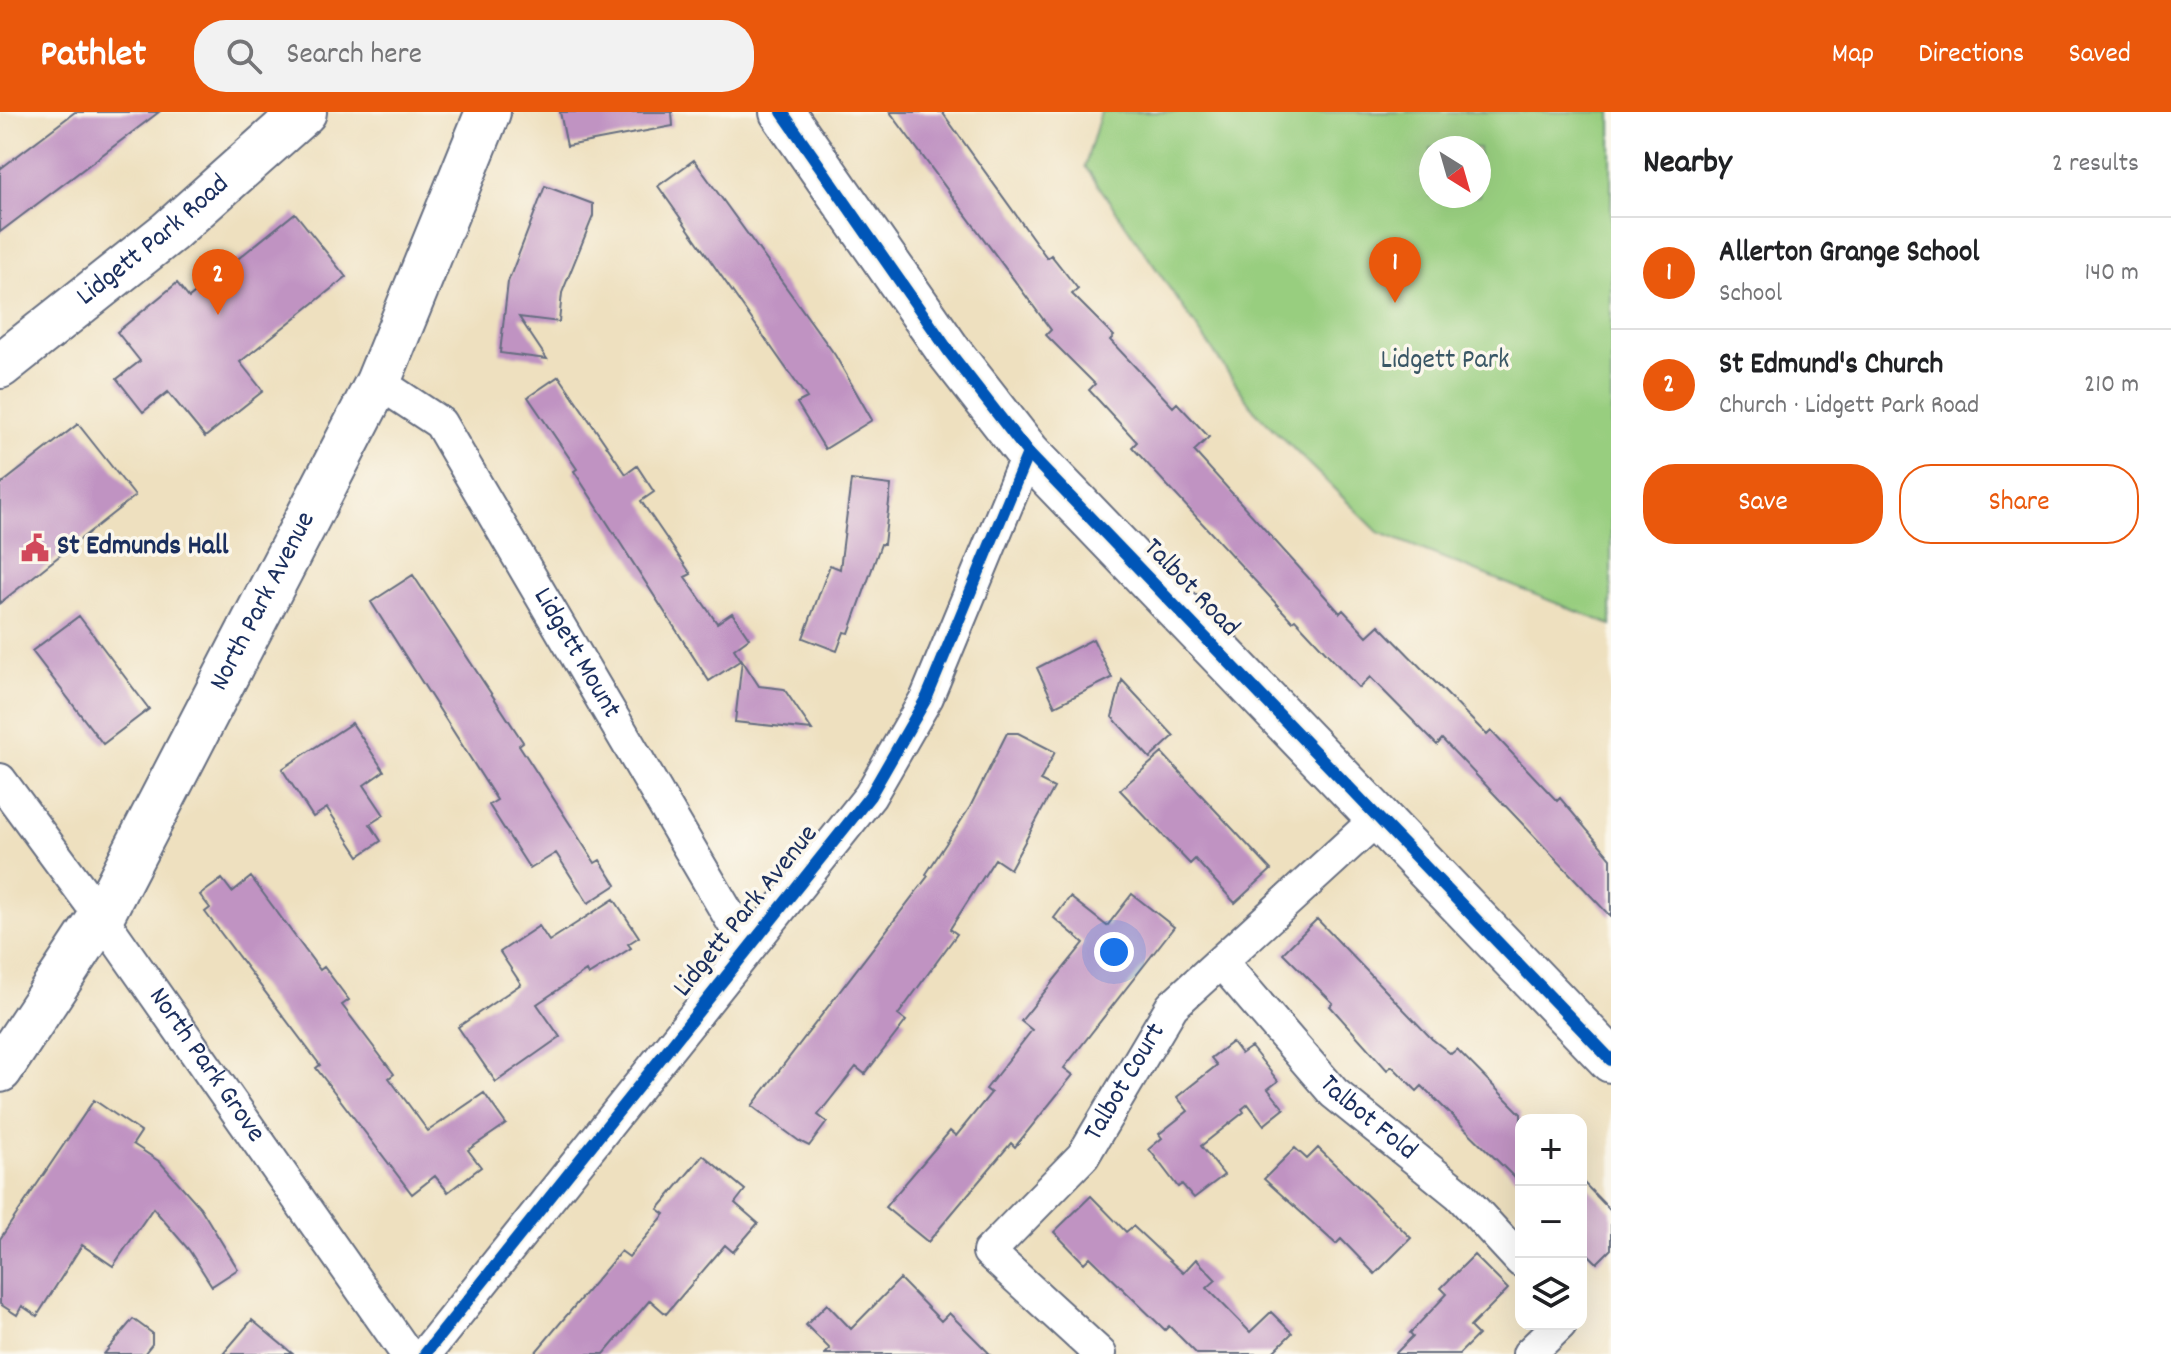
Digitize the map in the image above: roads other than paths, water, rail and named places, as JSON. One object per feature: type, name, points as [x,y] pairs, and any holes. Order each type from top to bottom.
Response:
[{"type":"street","name":"Lidgett Park Road","points":[[0,366],[169,232],[304,112]]},
{"type":"street","name":"North Park Avenue","points":[[0,1070],[101,917],[378,382],[488,112]]},
{"type":"street","name":"Talbot Road","points":[[782,112],[950,353],[1028,453],[1611,1060]]},
{"type":"street","name":"Lidgett Mount","points":[[378,382],[440,423],[748,948]]},
{"type":"street","name":"Lidgett Park Avenue","points":[[425,1354],[870,796],[927,697],[1028,453]]},
{"type":"street","name":"North Park Grove","points":[[0,780],[101,917],[407,1354]]},
{"type":"street","name":"Talbot Court","points":[[1100,1354],[989,1252],[1083,1156],[1172,1006],[1223,964],[1379,817]]},
{"type":"street","name":"Talbot Fold","points":[[1223,964],[1334,1093],[1459,1194],[1518,1258]]},
{"type":"street","points":[[1529,1354],[1554,1330]]},
{"type":"place","name":"Allerton Grange School","points":[[1395,303]]},
{"type":"place","name":"St Edmund's Church","points":[[218,315]]},
{"type":"place","name":"St Edmunds Hall","points":[[35,548]]},
{"type":"park label","name":"Lidgett Park","points":[[1445,362]]}]
